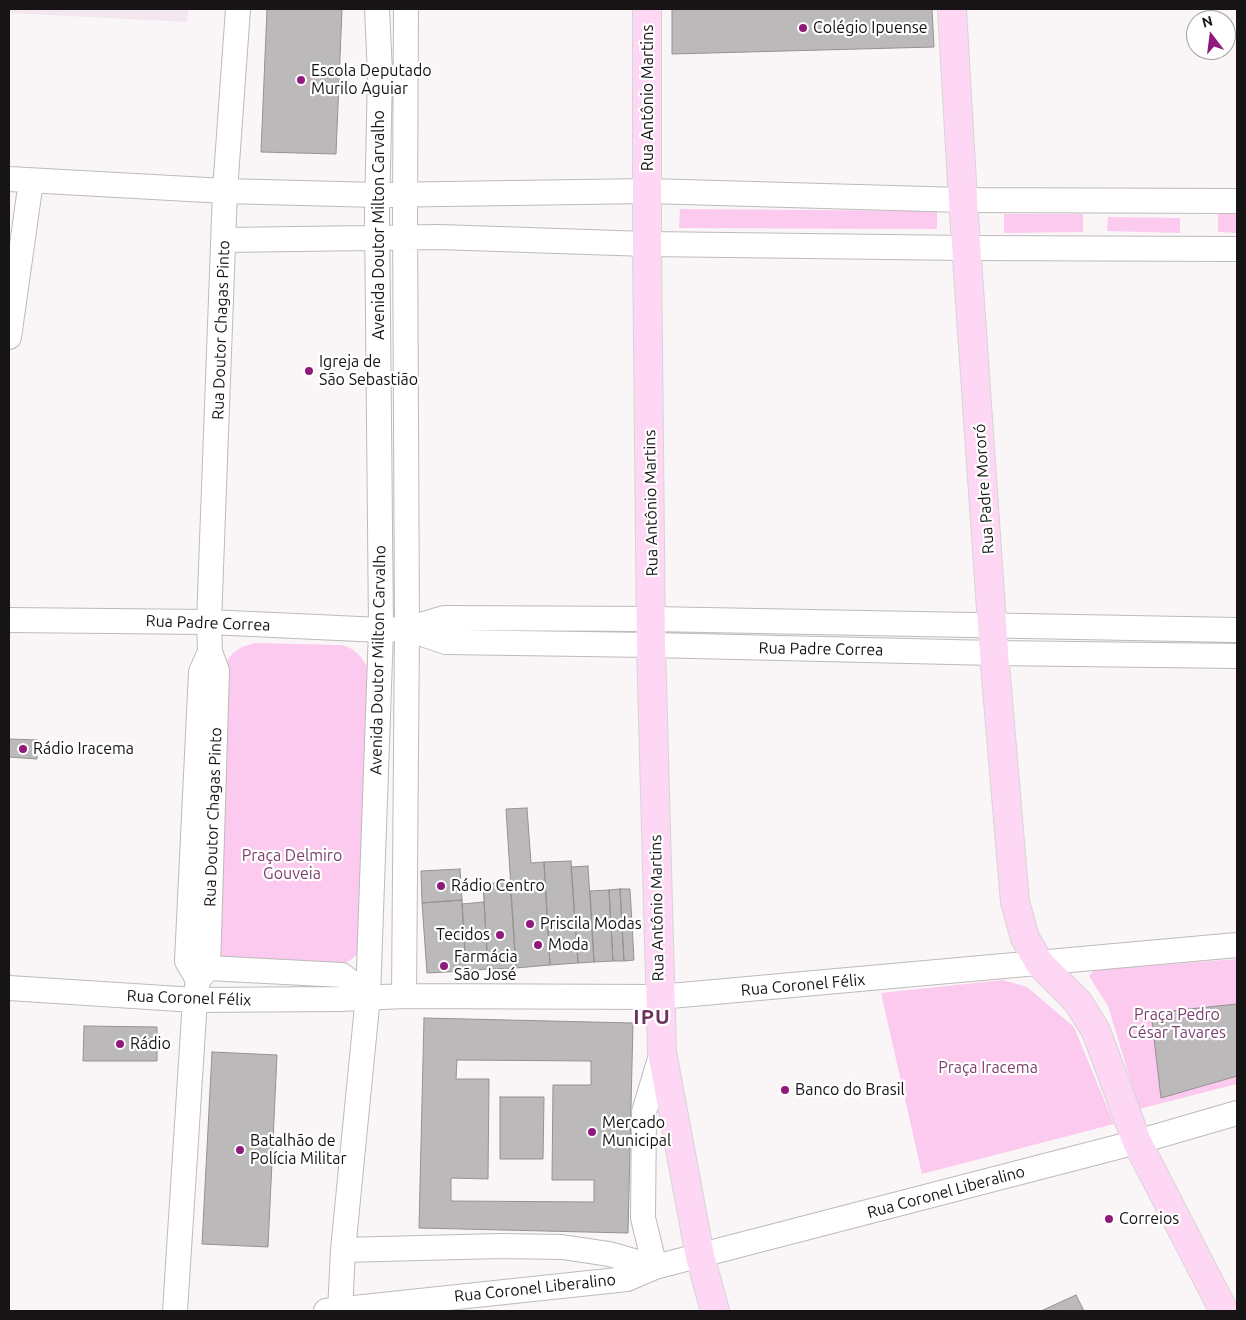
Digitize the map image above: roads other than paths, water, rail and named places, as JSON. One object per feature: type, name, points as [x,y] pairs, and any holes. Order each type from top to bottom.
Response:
[{"type":"main road","name":"Rua Antônio Martins","points":[[647,9],[652,632],[662,1052],[700,1256],[715,1311]]},
{"type":"main road","name":"Rua Padre Mororó","points":[[952,9],[994,653],[1016,902],[1025,938],[1040,964],[1078,1002],[1096,1031],[1137,1142],[1224,1311]]},
{"type":"street","name":"Rua Doutor Chagas Pinto","points":[[175,1311],[201,983],[187,961],[200,672],[210,652],[209,622],[226,191],[238,9]]},
{"type":"street","name":"Avenida Doutor Milton Carvalho","points":[[335,1311],[343,1250],[368,996],[381,630],[377,238],[380,73],[378,9]]},
{"type":"street","name":"Avenida Doutor Milton Carvalho","points":[[404,996],[407,629],[406,9]]},
{"type":"street","points":[[9,337],[20,180],[226,191],[377,195],[648,191],[963,200],[1237,201]]},
{"type":"street","points":[[225,240],[439,237],[648,244],[1237,249]]},
{"type":"street","name":"Rua Padre Correa","points":[[9,620],[209,622],[381,630],[407,629],[444,618],[994,653],[1237,656]]},
{"type":"street","name":"Rua Padre Correa","points":[[652,632],[993,626],[1237,630]]},
{"type":"street","name":"Rua Coronel Félix","points":[[201,983],[340,999],[368,996],[660,997],[1237,945]]},
{"type":"street","name":"Rua Coronel Félix","points":[[9,988],[201,983],[342,975],[368,996]]},
{"type":"street","points":[[655,1267],[643,1218],[644,1112],[662,1052]]},
{"type":"street","name":"Rua Coronel Liberalino","points":[[335,1311],[627,1279],[655,1267],[1137,1142],[1237,1113]]},
{"type":"street","name":"Rua Coronel Liberalino","points":[[343,1250],[500,1246],[562,1248],[609,1254],[655,1267]]},
{"type":"place","name":"Colégio Ipuense","points":[[803,28]]},
{"type":"place","name":"Escola Deputado Murilo Aguiar","points":[[301,80]]},
{"type":"place","name":"Igreja de São Sebastião","points":[[309,371]]},
{"type":"place","name":"Rádio Iracema","points":[[23,749]]},
{"type":"place","name":"Rádio Centro","points":[[441,886]]},
{"type":"place","name":"Priscila Modas","points":[[530,924]]},
{"type":"place","name":"Tecidos","points":[[500,935]]},
{"type":"place","name":"Moda","points":[[538,945]]},
{"type":"place","name":"Farmácia São José","points":[[444,966]]},
{"type":"place","name":"Rádio","points":[[120,1044]]},
{"type":"place","name":"Banco do Brasil","points":[[785,1090]]},
{"type":"place","name":"Mercado Municipal","points":[[592,1132]]},
{"type":"place","name":"Batalhão de Polícia Militar","points":[[240,1150]]},
{"type":"place","name":"Correios","points":[[1109,1219]]},
{"type":"district","name":"IPU","points":[[652,1017]]},
{"type":"park label","name":"Praça Delmiro Gouveia","points":[[292,865]]},
{"type":"park label","name":"Praça Pedro César Tavares","points":[[1177,1024]]},
{"type":"park label","name":"Praça Iracema","points":[[988,1068]]}]
